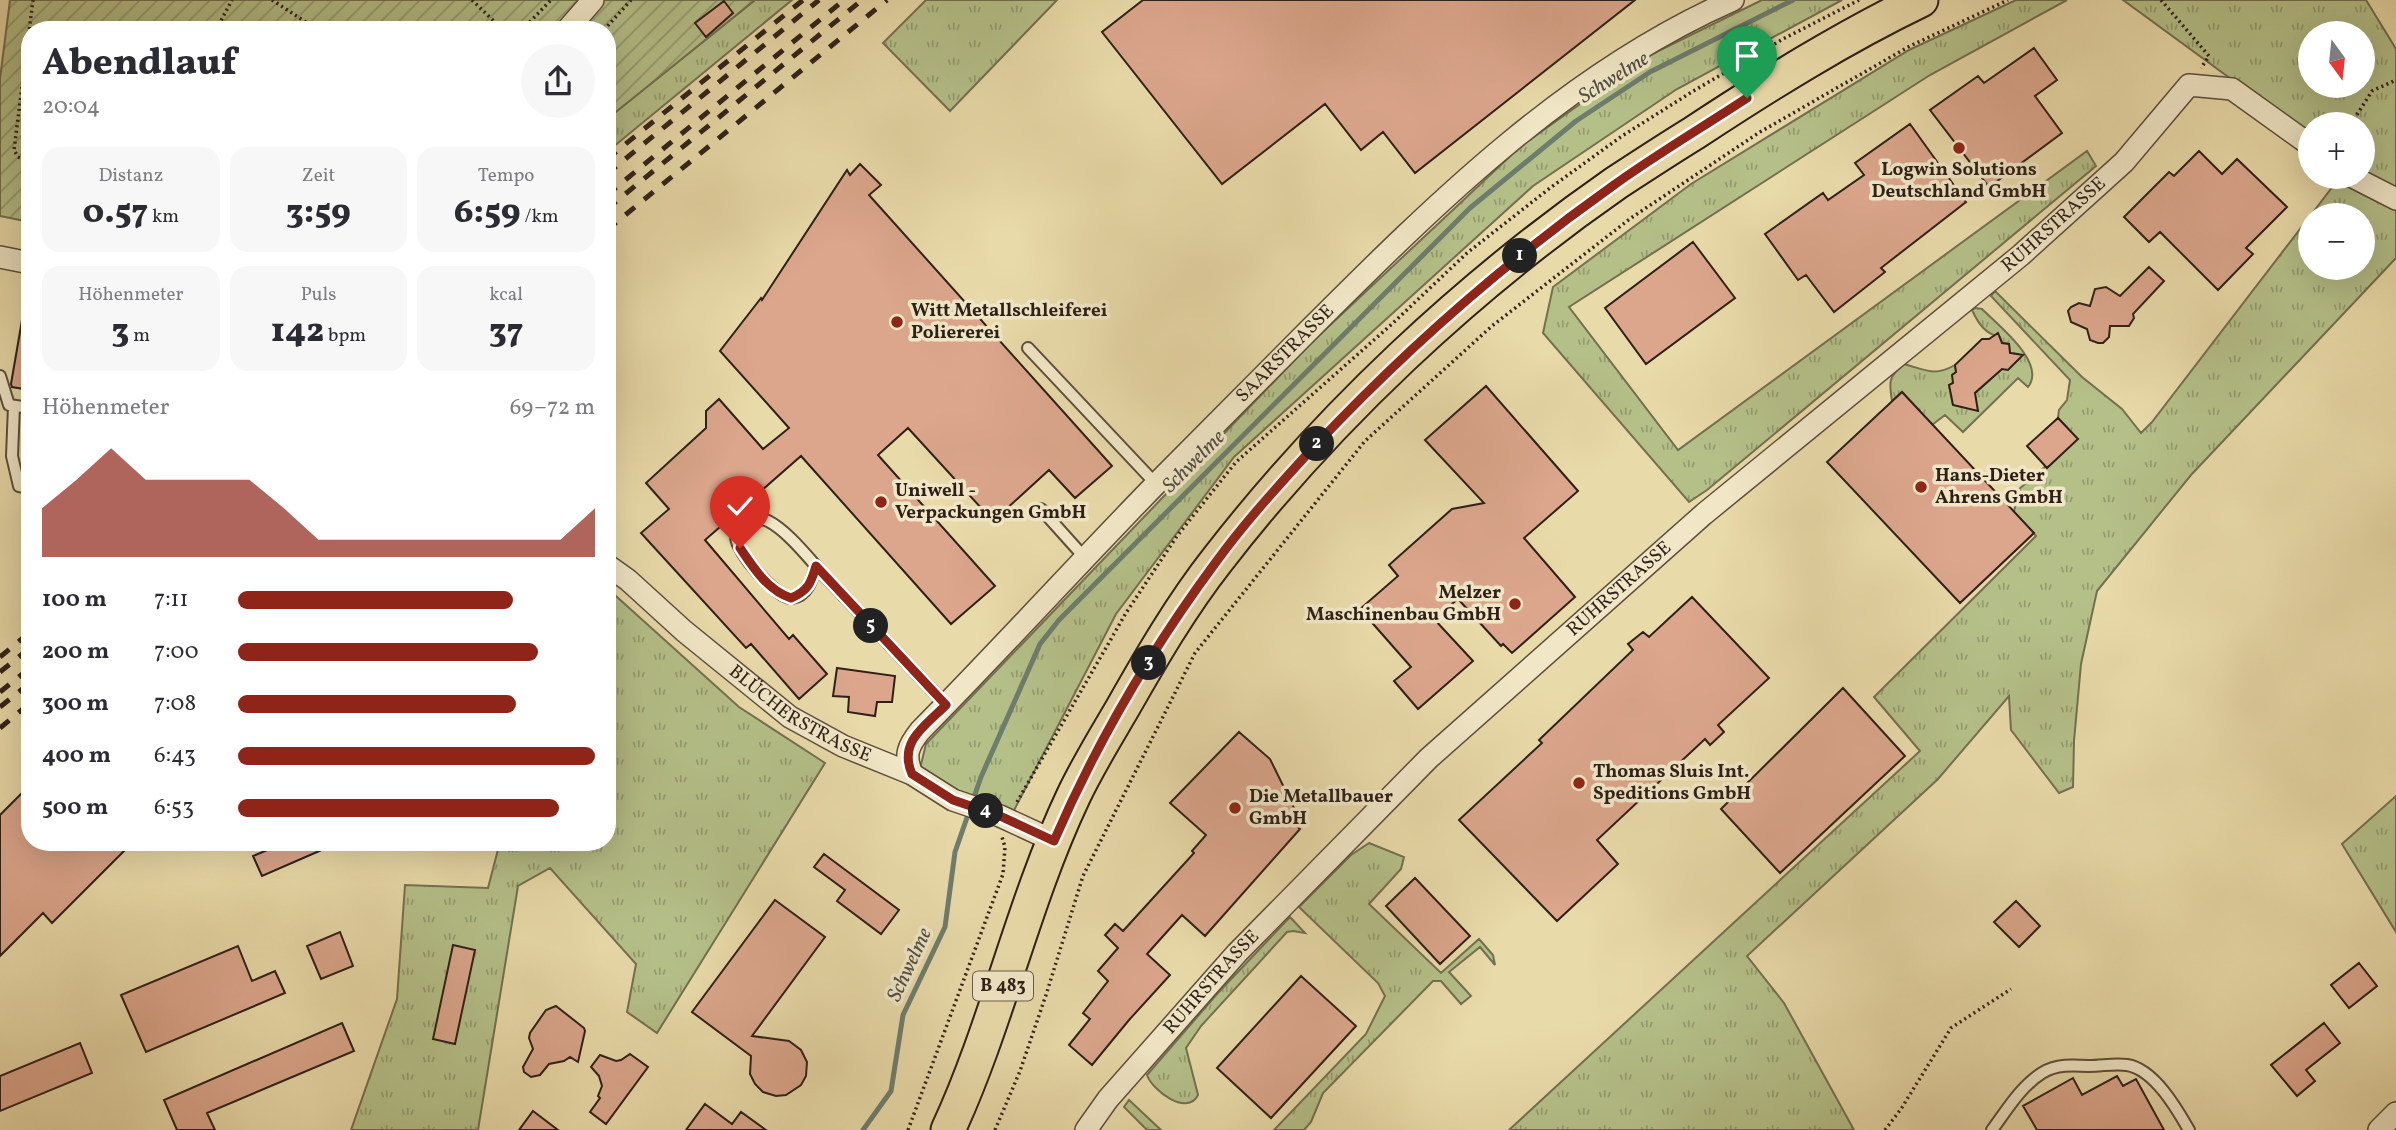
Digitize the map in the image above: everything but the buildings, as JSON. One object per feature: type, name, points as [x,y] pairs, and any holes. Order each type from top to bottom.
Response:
[{"type":"main road","name":"B 483","points":[[948,1130],[970,1082],[1028,911],[1074,796],[1166,635],[1216,561],[1278,486],[1343,416],[1383,378],[1470,297],[1539,241],[1615,184],[1747,98],[1818,54],[1921,0]]},
{"type":"street","points":[[575,21],[593,0]]},
{"type":"street","name":"SAARSTRASSE","points":[[912,774],[906,755],[909,745],[1156,484],[1388,251],[1567,96],[1642,46],[1733,0]]},
{"type":"street","points":[[2189,85],[2232,89],[2298,136]]},
{"type":"street","name":"RUHRSTRASSE","points":[[1086,1130],[1108,1099],[1237,953],[1429,758],[1704,514],[2021,255],[2123,162],[2189,85]]},
{"type":"street","points":[[2375,188],[2396,198]]},
{"type":"street","points":[[0,257],[21,262]]},
{"type":"street","name":"BLÜCHERSTRASSE","points":[[616,571],[790,717],[842,746],[912,774],[953,800],[981,809],[1054,841]]},
{"type":"street","points":[[2379,1130],[2396,1113]]},
{"type":"lane","points":[[1028,348],[1156,484]]},
{"type":"lane","points":[[0,376],[9,405],[21,407]]},
{"type":"lane","points":[[14,406],[12,456],[21,486]]},
{"type":"lane","points":[[1041,509],[1085,558]]},
{"type":"lane","points":[[816,566],[804,593],[791,598],[782,595],[757,573],[740,548],[736,538],[739,528],[746,520],[757,518],[770,522],[816,566],[946,705]]},
{"type":"lane","points":[[1992,1130],[2028,1085],[2042,1073],[2068,1065],[2130,1065],[2156,1083],[2167,1095],[2189,1130]]},
{"type":"path","points":[[31,21],[33,0]]},
{"type":"path","points":[[221,21],[232,0]]},
{"type":"path","points":[[272,0],[304,21]]},
{"type":"path","points":[[472,0],[494,21]]},
{"type":"path","points":[[531,21],[551,0]]},
{"type":"path","points":[[612,21],[631,0]]},
{"type":"path","points":[[995,1130],[1020,1071],[1083,876],[1195,653],[1365,441],[1492,326],[1631,218],[1760,132],[1910,46],[2008,0]]},
{"type":"path","points":[[2161,0],[2209,56],[2189,85]]},
{"type":"path","points":[[2359,112],[2372,91],[2396,80]]},
{"type":"path","points":[[21,97],[14,150],[21,158]]},
{"type":"path","points":[[908,1130],[1003,874],[1005,847],[1001,834],[1008,820]]},
{"type":"path","points":[[1885,1130],[1951,1028],[2011,989]]},
{"type":"green space","points":[[10,0],[755,0],[616,112],[616,21],[21,21],[21,220],[0,216],[0,79]]},
{"type":"green space","points":[[755,0],[792,0],[616,145],[616,112]]},
{"type":"green space","points":[[926,0],[1057,0],[950,111],[883,43]]},
{"type":"green space","points":[[1762,0],[1842,0],[1677,89],[1533,186],[1234,457],[1116,614],[1010,818],[916,785],[926,744],[1311,343],[1520,147],[1646,57]]},
{"type":"green space","points":[[2016,0],[2067,0],[1930,75],[1569,307],[1678,450],[2087,151],[2096,166],[1707,490],[1689,502],[1543,333],[1553,287],[1691,184],[1909,50]]},
{"type":"green space","points":[[2123,0],[2366,0],[2396,49],[2396,258],[2191,475],[2097,591],[2081,664],[2073,787],[2059,793],[2011,730],[2009,696],[1938,779],[1747,956],[1784,1003],[1854,1130],[1509,1130],[1920,751],[1874,697],[2036,536],[2014,512],[2018,490],[2077,439],[2058,418],[2059,410],[2067,400],[2070,380],[1991,296],[1995,291],[2082,377],[2122,409],[2141,433],[2298,232],[2298,280],[2375,280],[2375,203],[2320,203],[2331,189],[2375,189],[2375,112],[2298,112],[2298,136],[2242,87]]},
{"type":"green space","points":[[1982,309],[1999,325],[2026,356],[2032,377],[2028,387],[2018,378],[1963,432],[1945,415],[1932,425],[1902,392],[1892,401],[1891,380],[1904,364],[1935,372],[1955,365],[1953,383],[1949,385],[1953,405],[1973,409],[1975,393],[2002,369],[2018,360],[2018,354],[2010,353],[2009,344],[2002,343],[2000,337],[1983,327],[1972,310]]},
{"type":"green space","points":[[616,596],[739,707],[825,763],[657,1033],[627,1012],[636,964],[550,868],[518,886],[478,1130],[351,1130],[397,999],[405,885],[488,888],[498,851],[616,851]]},
{"type":"green space","points":[[2396,796],[2396,932],[2342,844]]},
{"type":"green space","points":[[1369,843],[1404,857],[1401,869],[1369,904],[1441,973],[1479,939],[1493,955],[1495,965],[1480,947],[1449,972],[1471,996],[1461,1004],[1441,981],[1433,981],[1323,1093],[1311,1122],[1304,1130],[1274,1130],[1366,1034],[1385,996],[1378,983],[1299,907],[1351,855]]},
{"type":"green space","points":[[1290,917],[1305,933],[1287,932],[1201,1026],[1186,1048],[1198,1095],[1193,1101],[1186,1103],[1162,1094],[1147,1075],[1217,994]]},
{"type":"green space","points":[[1129,1100],[1161,1130],[1147,1130],[1124,1107]]},
{"type":"waterway","name":"Schwelme","points":[[973,800],[1040,644],[1059,620],[1470,208],[1576,121],[1650,72],[1793,0]]},
{"type":"waterway","name":"Schwelme","points":[[863,1130],[891,1091],[903,1015],[945,927],[955,852],[970,809]]},
{"type":"railway","points":[[616,152],[803,0]]},
{"type":"railway","points":[[616,167],[819,0]]},
{"type":"railway","points":[[616,188],[844,0]]},
{"type":"railway","points":[[616,202],[862,0]]},
{"type":"railway","points":[[616,223],[887,0]]},
{"type":"railway","points":[[0,657],[21,640]]},
{"type":"railway","points":[[0,672],[21,655]]},
{"type":"railway","points":[[0,692],[21,675]]},
{"type":"railway","points":[[0,707],[21,690]]},
{"type":"railway","points":[[0,728],[21,710]]},
{"type":"place","name":"Logwin Solutions Deutschland GmbH","points":[[1959,148]]},
{"type":"place","name":"Witt Metallschleiferei Poliererei","points":[[897,322]]},
{"type":"place","name":"Hans-Dieter Ahrens GmbH","points":[[1921,487]]},
{"type":"place","name":"Uniwell - Verpackungen GmbH","points":[[881,502]]},
{"type":"place","name":"Melzer Maschinenbau GmbH","points":[[1515,604]]},
{"type":"place","name":"Thomas Sluis Int. Speditions GmbH","points":[[1579,783]]},
{"type":"place","name":"Die Metallbauer GmbH","points":[[1235,808]]},
{"type":"route","points":[[740,548],[757,573],[782,595],[791,598],[804,593],[816,566],[946,705],[909,745],[906,755],[912,774],[953,800],[1000,816],[1054,841],[1095,755],[1183,609],[1216,561],[1278,486],[1343,416],[1470,297],[1539,241],[1615,184],[1747,98]]}]
